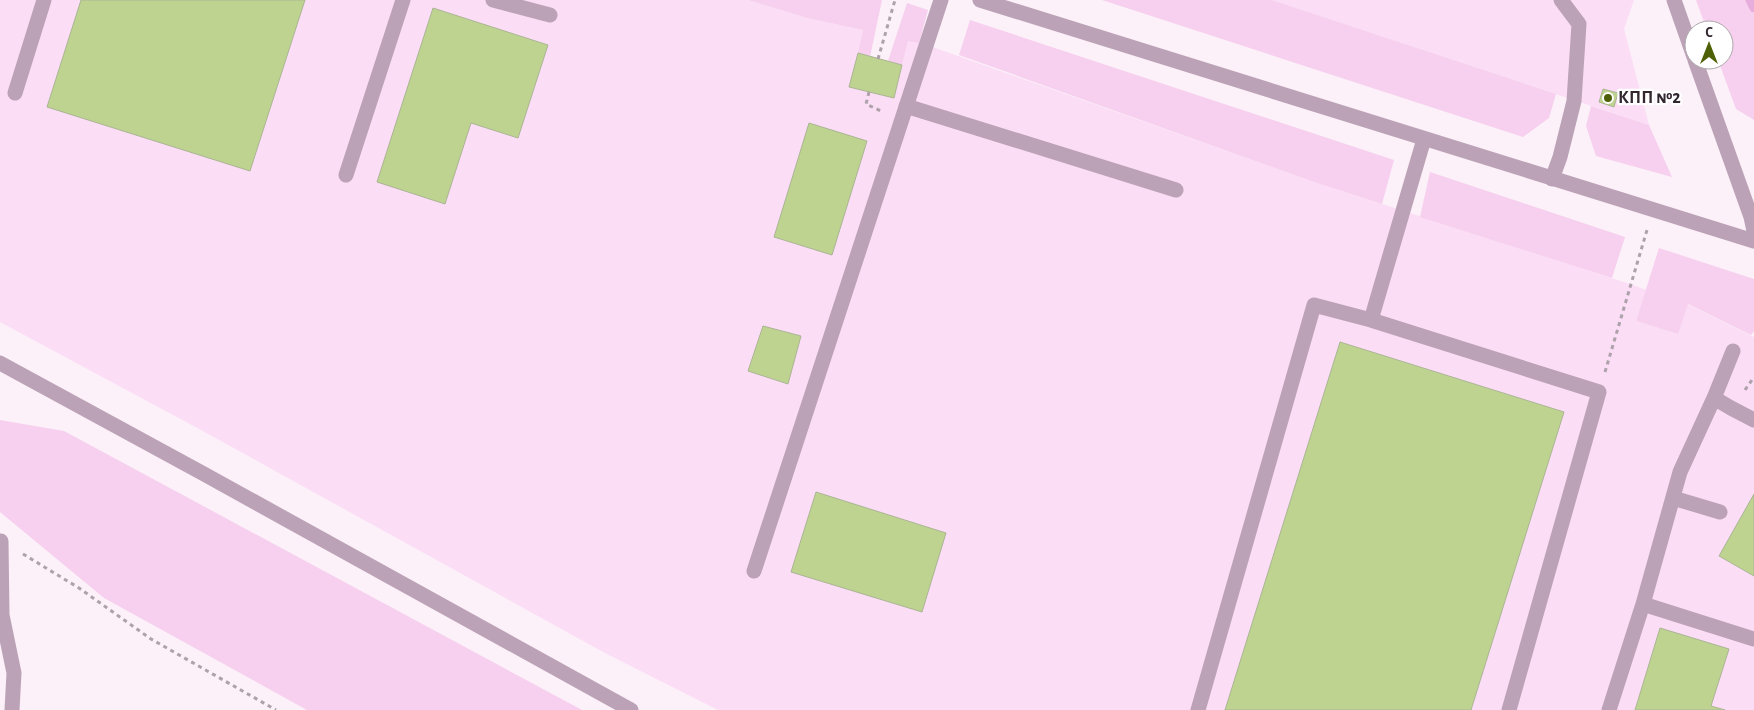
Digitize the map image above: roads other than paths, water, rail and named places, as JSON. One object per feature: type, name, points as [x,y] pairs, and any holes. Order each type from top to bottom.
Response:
[{"type":"lane","points":[[14,93],[44,0]]},
{"type":"lane","points":[[346,175],[402,0]]},
{"type":"lane","points":[[493,0],[550,15]]},
{"type":"lane","points":[[754,571],[940,0]]},
{"type":"lane","points":[[980,0],[1754,241]]},
{"type":"lane","points":[[1552,179],[1560,157],[1574,100],[1579,24],[1560,0]]},
{"type":"lane","points":[[1674,0],[1684,28]]},
{"type":"lane","points":[[1699,70],[1751,217],[1754,231]]},
{"type":"lane","points":[[906,106],[1176,190]]},
{"type":"lane","points":[[1371,320],[1424,139]]},
{"type":"lane","points":[[1198,710],[1314,305],[1371,320],[1599,392],[1509,710]]},
{"type":"lane","points":[[1609,710],[1643,604],[1680,472],[1733,351]]},
{"type":"lane","points":[[0,363],[213,478],[631,710]]},
{"type":"lane","points":[[1714,398],[1754,420]]},
{"type":"lane","points":[[1673,498],[1720,512]]},
{"type":"lane","points":[[1,541],[2,615],[14,673],[12,710]]},
{"type":"lane","points":[[1643,604],[1754,639]]},
{"type":"waterway","points":[[1750,0],[1754,8]]},
{"type":"place","name":"КПП №2","points":[[1608,98]]}]
